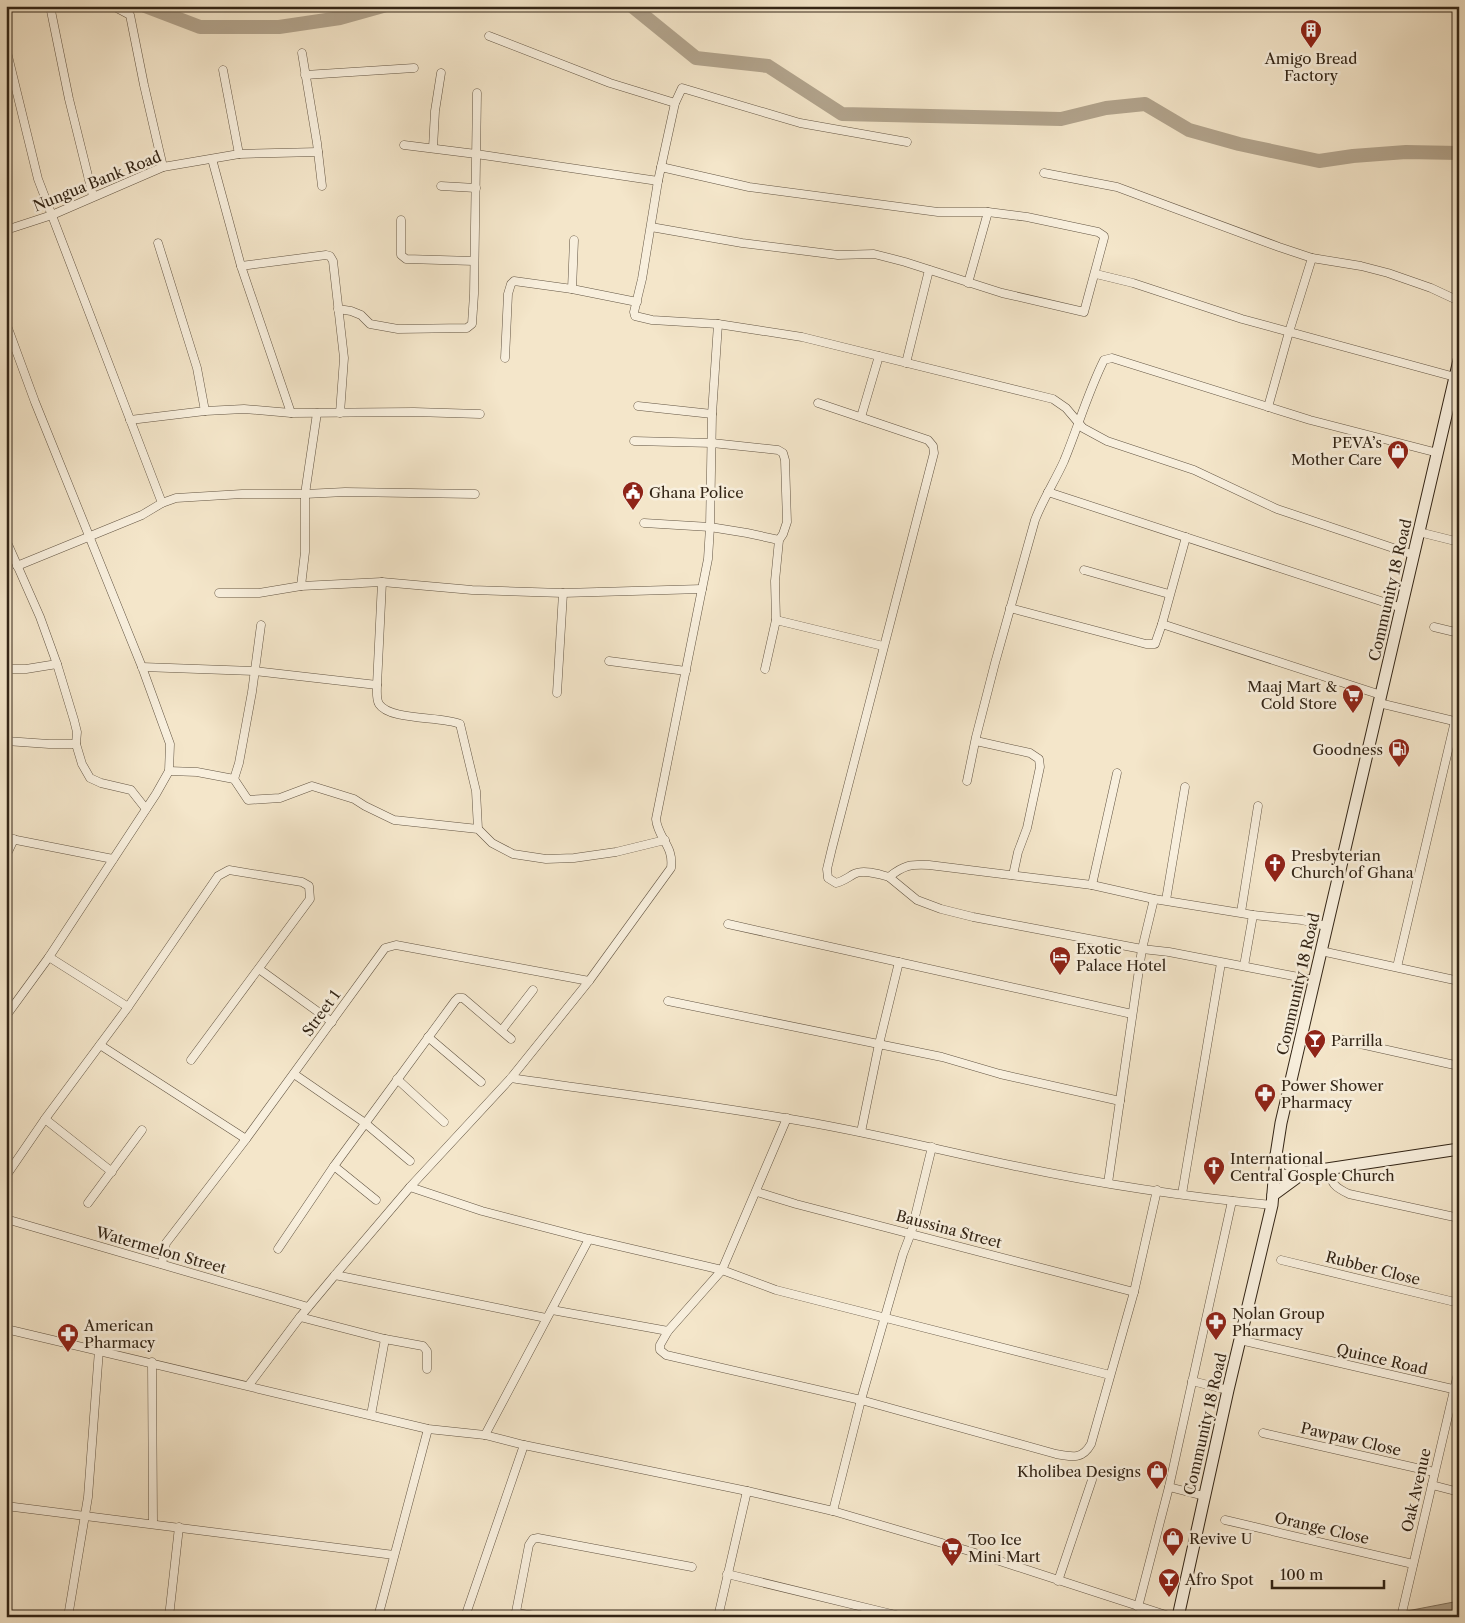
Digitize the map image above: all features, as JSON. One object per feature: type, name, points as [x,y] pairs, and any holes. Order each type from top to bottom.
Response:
[{"type":"main road","name":"Community 18 Road","points":[[1178,1617],[1272,1200],[1276,1155],[1282,1123],[1326,926],[1459,360]]},
{"type":"main road","points":[[1274,1177],[1459,1149]]},
{"type":"main road","points":[[1276,1155],[1289,1165],[1304,1172]]},
{"type":"main road","points":[[1272,1200],[1304,1172]]},
{"type":"street","points":[[50,6],[69,99],[93,196]]},
{"type":"street","points":[[113,6],[130,15],[132,20],[144,85],[163,167]]},
{"type":"street","points":[[489,36],[610,83],[675,103]]},
{"type":"street","points":[[6,48],[38,179],[162,503]]},
{"type":"street","points":[[302,53],[322,186]]},
{"type":"street","points":[[305,75],[414,68]]},
{"type":"street","points":[[223,70],[239,154]]},
{"type":"street","points":[[433,148],[435,111],[441,73]]},
{"type":"street","points":[[907,142],[800,123],[685,88],[680,89],[675,103],[658,181],[634,312],[635,316],[652,320],[718,324],[802,337],[1053,399],[1066,408],[1078,424],[1090,433],[1107,441],[1194,470],[1277,509],[1414,555]]},
{"type":"street","points":[[338,309],[351,310],[370,324],[398,329],[467,328],[472,324],[478,93]]},
{"type":"street","points":[[404,146],[433,148],[658,181]]},
{"type":"street","name":"Nungua Bank Road","points":[[6,230],[52,215],[163,167],[239,154],[318,152]]},
{"type":"street","points":[[212,159],[241,266],[291,413]]},
{"type":"street","points":[[651,227],[742,243],[838,254],[874,254],[1002,293],[1084,312],[1096,274],[1104,238],[1102,234],[1035,219],[988,212],[938,212],[749,187],[661,167]]},
{"type":"street","points":[[1044,173],[1117,187],[1312,258],[1361,266],[1388,273],[1431,288],[1459,301]]},
{"type":"street","points":[[441,186],[476,188]]},
{"type":"street","points":[[968,283],[988,212]]},
{"type":"street","points":[[401,220],[401,255],[406,259],[474,262]]},
{"type":"street","points":[[572,289],[574,240]]},
{"type":"street","points":[[158,243],[197,368],[205,411]]},
{"type":"street","points":[[241,266],[330,256],[333,261],[344,358],[340,413]]},
{"type":"street","points":[[1268,407],[1312,258]]},
{"type":"street","points":[[906,363],[929,270]]},
{"type":"street","points":[[1096,274],[1133,283],[1242,320],[1455,377]]},
{"type":"street","points":[[505,358],[508,294],[511,284],[518,281],[572,289],[636,302]]},
{"type":"street","points":[[6,323],[35,402],[142,667],[170,744],[169,771],[49,957],[6,1016]]},
{"type":"street","points":[[249,1385],[335,1274],[410,1187],[511,1078],[589,981],[672,868],[673,859],[670,848],[656,826],[656,819],[706,572],[710,527],[712,414],[718,324]]},
{"type":"street","points":[[861,417],[879,356]]},
{"type":"street","points":[[967,781],[993,672],[1035,520],[1042,501],[1056,477],[1104,360],[1112,358],[1339,428],[1438,453]]},
{"type":"street","points":[[818,403],[928,440],[933,446],[934,453],[827,869],[828,878],[836,883],[845,881],[855,873],[871,873],[889,877],[917,900],[941,909],[973,917],[1314,980]]},
{"type":"street","points":[[638,406],[712,414]]},
{"type":"street","points":[[130,420],[205,411],[244,409],[291,413],[414,412],[480,414]]},
{"type":"street","points":[[301,586],[305,552],[306,494],[317,413]]},
{"type":"street","points":[[634,441],[712,443],[778,450],[783,453],[785,457],[786,522],[783,534],[779,540],[775,581],[776,620],[765,669]]},
{"type":"street","points":[[17,566],[142,515],[162,503],[176,498],[242,494],[345,492],[475,494]]},
{"type":"street","points":[[1048,492],[1402,608]]},
{"type":"street","points":[[644,523],[710,527],[779,540]]},
{"type":"street","points":[[1419,532],[1459,542]]},
{"type":"street","points":[[1010,608],[1150,645],[1155,644],[1186,537]]},
{"type":"street","points":[[6,540],[40,617],[57,664],[77,732],[76,744],[82,764],[90,778],[101,783],[131,790],[146,809]]},
{"type":"street","points":[[1084,570],[1169,594]]},
{"type":"street","points":[[219,593],[259,593],[301,586],[382,582],[472,590],[562,593],[702,589]]},
{"type":"street","points":[[382,582],[377,685],[378,702],[382,707],[399,715],[460,724],[476,791],[478,829]]},
{"type":"street","points":[[557,693],[562,593]]},
{"type":"street","points":[[776,620],[883,646]]},
{"type":"street","points":[[1162,624],[1380,699],[1457,721],[1397,967]]},
{"type":"street","points":[[234,779],[239,763],[261,625]]},
{"type":"street","points":[[1434,627],[1459,633]]},
{"type":"street","points":[[609,661],[686,671]]},
{"type":"street","points":[[6,669],[26,669],[57,664]]},
{"type":"street","points":[[142,667],[254,671],[377,685]]},
{"type":"street","points":[[6,741],[76,744]]},
{"type":"street","points":[[976,741],[1030,753],[1039,759],[1040,767],[1027,828],[1018,852],[1013,875]]},
{"type":"street","points":[[169,771],[197,772],[234,779],[248,800],[280,798],[312,786],[354,799],[394,820],[478,829],[492,843],[513,854],[546,858],[574,858],[608,853],[665,840]]},
{"type":"street","points":[[1092,885],[1117,773]]},
{"type":"street","points":[[1166,900],[1185,787]]},
{"type":"street","points":[[1241,912],[1258,806]]},
{"type":"street","points":[[6,856],[10,839],[113,859]]},
{"type":"street","points":[[889,877],[901,868],[914,864],[1013,875],[1092,885],[1154,899],[1254,915],[1302,920],[1326,926]]},
{"type":"street","points":[[6,1176],[128,1007],[218,876],[229,870],[302,882],[308,886],[310,900],[191,1060]]},
{"type":"street","points":[[1108,1183],[1142,949],[1154,899]]},
{"type":"street","points":[[1244,966],[1254,915]]},
{"type":"street","points":[[728,924],[1132,1014]]},
{"type":"street","name":"Street 1","points":[[162,1264],[166,1242],[246,1139],[382,951],[396,945],[589,981]]},
{"type":"street","points":[[1321,951],[1459,981]]},
{"type":"street","points":[[49,957],[128,1007]]},
{"type":"street","points":[[861,1132],[879,1044],[899,962]]},
{"type":"street","points":[[1182,1194],[1221,963]]},
{"type":"street","points":[[259,969],[332,1022]]},
{"type":"street","points":[[502,1030],[533,990]]},
{"type":"street","points":[[278,1249],[334,1166],[454,1001],[458,998],[463,998],[511,1039]]},
{"type":"street","points":[[668,1001],[942,1057],[1000,1074],[1120,1101]]},
{"type":"street","points":[[428,1037],[481,1082]]},
{"type":"street","points":[[1338,1039],[1459,1066]]},
{"type":"street","points":[[100,1045],[246,1139]]},
{"type":"street","points":[[294,1074],[365,1123],[410,1162]]},
{"type":"street","points":[[511,1078],[787,1118],[1108,1183],[1232,1201],[1272,1200]]},
{"type":"street","points":[[397,1079],[444,1122]]},
{"type":"street","points":[[787,1118],[757,1192],[722,1270],[668,1331],[660,1345],[660,1350],[666,1355],[861,1400],[1056,1454],[1083,1455],[1091,1444],[1134,1292],[1157,1190]]},
{"type":"street","points":[[45,1120],[112,1172]]},
{"type":"street","points":[[88,1203],[142,1130]]},
{"type":"street","points":[[832,1511],[861,1400],[903,1254],[911,1233],[932,1147]]},
{"type":"street","points":[[334,1166],[376,1200]]},
{"type":"street","points":[[1328,1169],[1331,1182],[1338,1189],[1348,1194],[1459,1218]]},
{"type":"street","points":[[410,1187],[482,1211],[589,1239],[722,1270],[776,1290],[1110,1375]]},
{"type":"street","name":"Baussina Street","points":[[757,1192],[796,1204],[1134,1292]]},
{"type":"street","points":[[1138,1607],[1168,1488],[1232,1201]]},
{"type":"street","name":"Watermelon Street","points":[[6,1219],[308,1307]]},
{"type":"street","points":[[485,1435],[589,1239]]},
{"type":"street","name":"Rubber Close","points":[[1281,1260],[1459,1302]]},
{"type":"street","points":[[335,1274],[546,1318]]},
{"type":"street","points":[[552,1310],[668,1331]]},
{"type":"street","points":[[300,1317],[385,1339],[424,1346],[427,1369]]},
{"type":"street","points":[[6,1329],[428,1428],[485,1435],[832,1511],[969,1551],[1172,1617]]},
{"type":"street","points":[[371,1415],[385,1339]]},
{"type":"street","name":"Quince Road","points":[[1240,1340],[1456,1390]]},
{"type":"street","points":[[68,1617],[88,1497],[99,1350]]},
{"type":"street","points":[[152,1362],[153,1523]]},
{"type":"street","name":"Oak Avenue","points":[[1401,1617],[1434,1472],[1456,1390],[1459,1369]]},
{"type":"street","points":[[1192,1382],[1228,1390]]},
{"type":"street","points":[[378,1617],[428,1428]]},
{"type":"street","name":"Pawpaw Close","points":[[1262,1433],[1434,1472]]},
{"type":"street","points":[[465,1617],[524,1445]]},
{"type":"street","points":[[1058,1581],[1092,1480]]},
{"type":"street","points":[[1432,1485],[1459,1492]]},
{"type":"street","points":[[1168,1488],[1204,1496]]},
{"type":"street","points":[[718,1617],[747,1491]]},
{"type":"street","points":[[6,1506],[85,1517],[153,1523],[394,1555]]},
{"type":"street","name":"Orange Close","points":[[1225,1520],[1414,1564]]},
{"type":"street","points":[[169,1617],[179,1527]]},
{"type":"street","points":[[542,1617],[516,1615],[529,1545],[533,1539],[538,1538],[692,1568]]},
{"type":"street","points":[[727,1574],[904,1617]]},
{"type":"shaded area","points":[[1459,1601],[1459,1610],[1414,1617],[1348,1617],[1407,1611]]},
{"type":"waterway","points":[[145,6],[200,27],[279,27],[340,18],[383,6]]},
{"type":"waterway","points":[[632,6],[696,58],[768,66],[842,114],[1061,119],[1106,108],[1145,104],[1189,130],[1239,144],[1319,161],[1406,152],[1459,153]]},
{"type":"waterway","points":[[1453,153],[1459,171]]},
{"type":"place","name":"Amigo Bread Factory","points":[[1311,49]]},
{"type":"place","name":"PEVA’s Mother Care","points":[[1398,470]]},
{"type":"place","name":"Ghana Police","points":[[633,511]]},
{"type":"place","name":"Maaj Mart & Cold Store","points":[[1353,714]]},
{"type":"place","name":"Goodness","points":[[1399,768]]},
{"type":"place","name":"Presbyterian Church of Ghana","points":[[1275,883]]},
{"type":"place","name":"Exotic Palace Hotel","points":[[1060,976]]},
{"type":"place","name":"Parrilla","points":[[1315,1059]]},
{"type":"place","name":"Power Shower Pharmacy","points":[[1265,1113]]},
{"type":"place","name":"International Central Gosple Church","points":[[1214,1186]]},
{"type":"place","name":"Nolan Group Pharmacy","points":[[1216,1341]]},
{"type":"place","name":"American Pharmacy","points":[[68,1353]]},
{"type":"place","name":"Kholibea Designs","points":[[1157,1490]]},
{"type":"place","name":"Revive U","points":[[1173,1557]]},
{"type":"place","name":"Too Ice Mini Mart","points":[[952,1567]]},
{"type":"place","name":"Afro Spot","points":[[1169,1598]]}]
